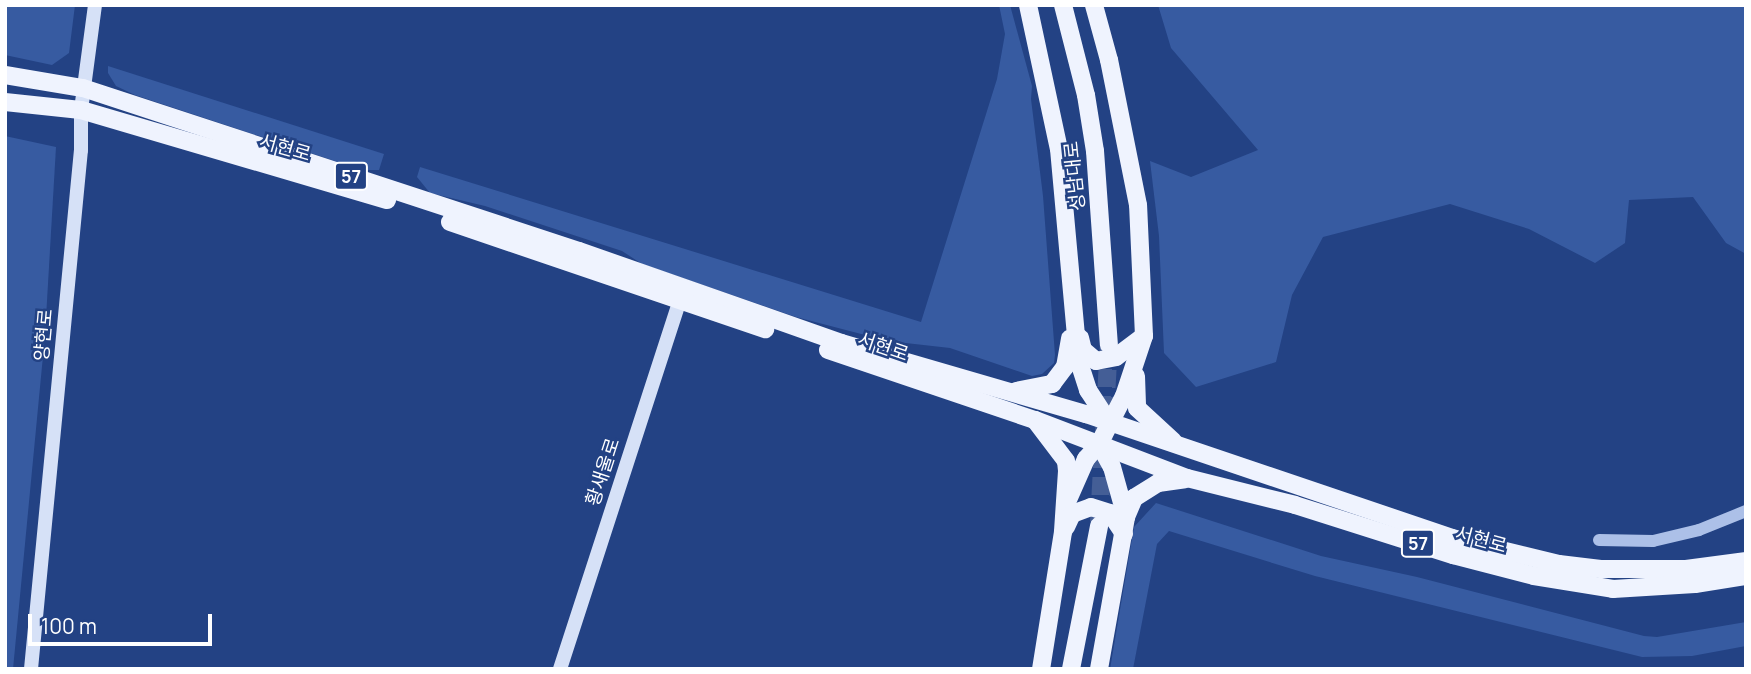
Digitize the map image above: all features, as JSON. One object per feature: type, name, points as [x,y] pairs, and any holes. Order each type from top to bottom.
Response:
[{"type":"main road","name":"양현로","points":[[32,669],[81,150],[83,88],[95,5]]},
{"type":"main road","points":[[1028,5],[1059,149],[1078,359],[1088,390],[1109,422]]},
{"type":"main road","name":"성남대로","points":[[1063,5],[1086,95],[1095,151],[1109,344]]},
{"type":"main road","points":[[1067,502],[1087,458],[1099,444],[1124,396],[1144,336],[1138,205],[1110,60],[1094,5]]},
{"type":"main road","name":"서현로","points":[[10,76],[83,88],[682,294],[1035,420],[1187,478],[1295,505],[1453,555],[1573,584],[1613,589],[1664,587],[1746,576]]},
{"type":"main road","name":"서현로","points":[[9,102],[81,110],[388,201],[841,343],[1109,422],[1452,538],[1559,564],[1601,569],[1686,569],[1746,561]]},
{"type":"main road","name":"황새울로","points":[[560,669],[682,294]]},
{"type":"main road","points":[[1075,314],[1083,350],[1096,361],[1116,357],[1144,336]]},
{"type":"main road","points":[[1010,392],[1052,384],[1058,378],[1065,368],[1075,314]]},
{"type":"main road","points":[[1136,366],[1137,408],[1185,449]]},
{"type":"main road","points":[[1035,420],[1066,461],[1067,502],[1041,669]]},
{"type":"main road","points":[[1099,444],[1112,467],[1125,526]]},
{"type":"main road","points":[[1099,669],[1125,526],[1134,498],[1158,483],[1187,478]]},
{"type":"main road","points":[[1063,532],[1072,514],[1091,507],[1110,513],[1125,526]]},
{"type":"main road","points":[[1071,669],[1099,526]]},
{"type":"street","points":[[1599,540],[1653,541],[1699,530],[1746,511]]},
{"type":"shaded area","points":[[5,5],[75,5],[69,53],[52,65],[5,55]]},
{"type":"shaded area","points":[[999,5],[1010,5],[1032,86],[1031,99],[1043,196],[1055,355],[1054,363],[1042,374],[1032,376],[950,348],[888,341],[796,317],[642,264],[622,251],[485,206],[430,193],[417,177],[420,167],[921,322],[997,79],[1005,34]]},
{"type":"shaded area","points":[[1158,5],[1746,5],[1746,254],[1726,243],[1693,197],[1629,200],[1625,243],[1595,263],[1529,229],[1450,204],[1323,237],[1292,295],[1276,362],[1196,387],[1164,353],[1159,236],[1150,161],[1191,177],[1258,150],[1171,48]]},
{"type":"shaded area","points":[[108,66],[384,154],[379,170],[362,170],[135,95],[116,86],[108,73]]},
{"type":"shaded area","points":[[5,136],[56,147],[45,335],[13,669],[5,669]]},
{"type":"shaded area","points":[[1156,503],[1321,556],[1417,577],[1644,636],[1657,637],[1746,622],[1746,646],[1692,656],[1642,657],[1315,576],[1169,531],[1157,544],[1133,669],[1110,669],[1134,527]]},
{"type":"tunnel","points":[[1099,522],[1109,344]]}]
